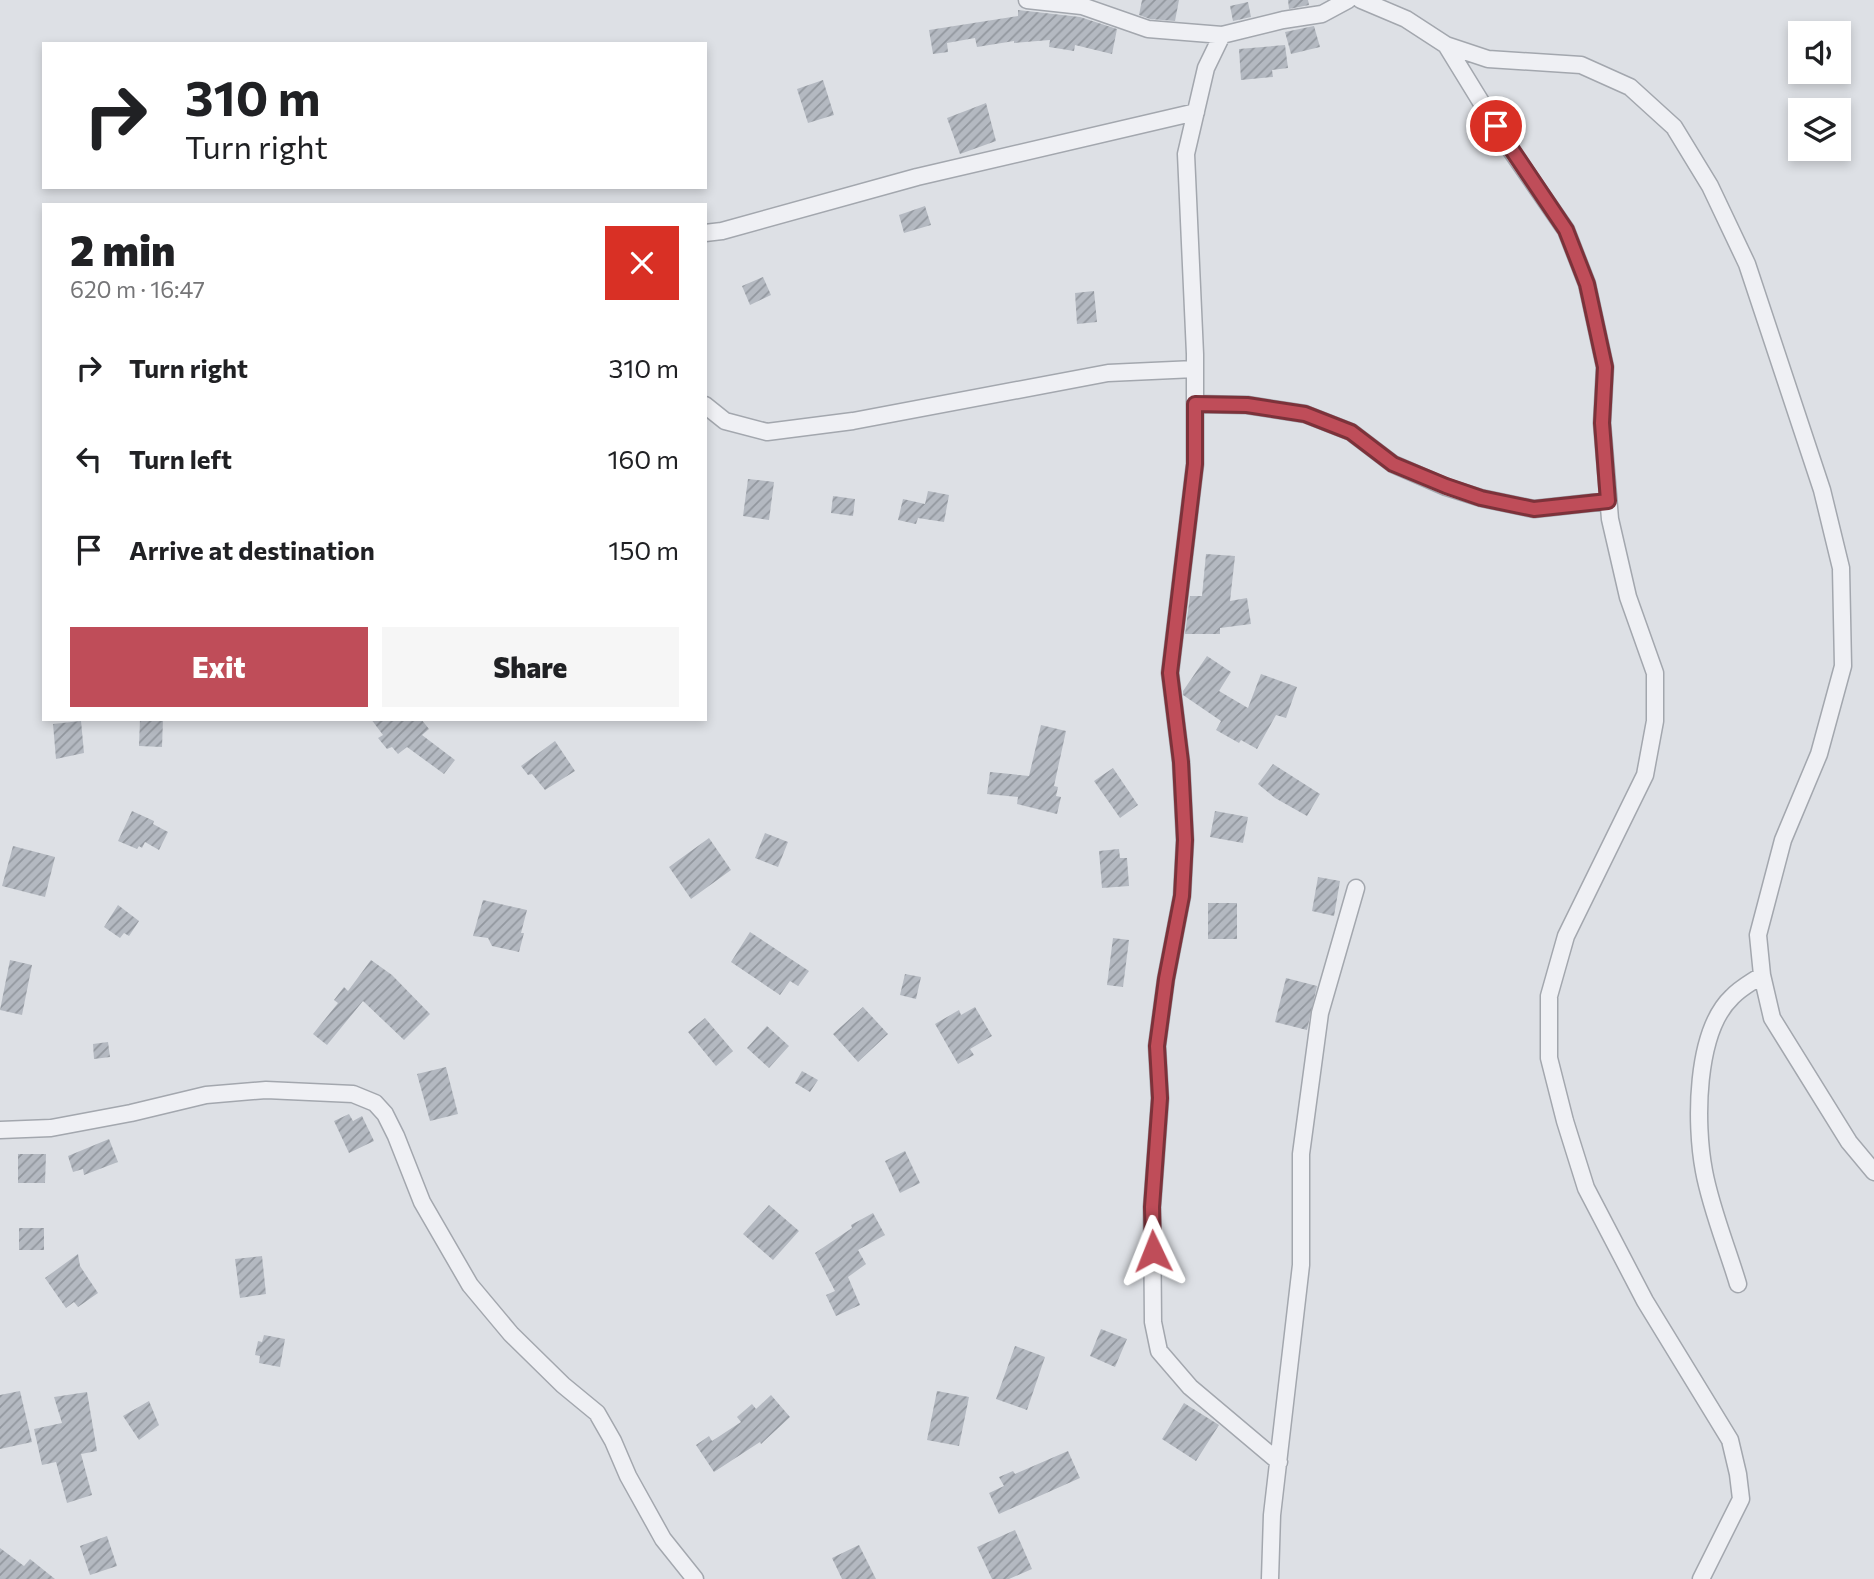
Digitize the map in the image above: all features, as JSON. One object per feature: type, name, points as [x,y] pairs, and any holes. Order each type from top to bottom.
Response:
[{"type":"street","points":[[1027,0],[1082,6],[1148,29],[1222,35],[1283,20],[1322,14],[1348,0]]},
{"type":"street","points":[[1361,0],[1406,19],[1446,45],[1488,59],[1581,65],[1630,87],[1674,127],[1710,186],[1747,264],[1822,490],[1841,568],[1843,666],[1819,754],[1783,840],[1758,935],[1762,975],[1772,1018],[1849,1142],[1874,1172]]},
{"type":"street","points":[[1222,35],[1206,68],[1186,154],[1195,369],[1195,464],[1170,673],[1181,762],[1185,840],[1182,896],[1166,979],[1157,1046],[1160,1098],[1152,1207],[1153,1322],[1159,1350],[1190,1387],[1279,1462]]},
{"type":"street","points":[[1446,45],[1508,146],[1566,230],[1587,284],[1605,367],[1602,423],[1610,519],[1628,597],[1655,673],[1655,721],[1645,775],[1566,936],[1549,996],[1549,1058],[1586,1188],[1645,1301],[1730,1440],[1741,1499],[1701,1579]]},
{"type":"street","points":[[707,233],[722,231],[917,177],[1196,112]]},
{"type":"street","points":[[707,407],[725,421],[767,432],[853,422],[1108,373],[1195,369]]},
{"type":"street","points":[[1195,404],[1247,405],[1305,414],[1351,432],[1393,464],[1481,498],[1534,509],[1608,501]]},
{"type":"street","points":[[1270,1579],[1272,1516],[1301,1265],[1301,1154],[1320,1013],[1356,888]]},
{"type":"street","points":[[1738,1284],[1704,1172],[1699,1128],[1702,1061],[1714,1025],[1731,997],[1762,975]]},
{"type":"street","points":[[0,1130],[51,1128],[206,1096],[266,1090],[352,1094],[374,1103],[385,1114],[422,1202],[470,1285],[512,1334],[563,1385],[597,1413],[663,1539],[695,1579]]},
{"type":"building","points":[[1142,0],[1179,0],[1175,21],[1150,19],[1139,15]]},
{"type":"building","points":[[1288,0],[1308,0],[1309,5],[1289,9]]},
{"type":"building","points":[[1248,2],[1251,17],[1233,21],[1230,6]]},
{"type":"building","points":[[1018,10],[1080,17],[1117,29],[1112,54],[1075,45],[1074,51],[1049,47],[1050,40],[1014,41],[977,47],[975,38],[947,43],[948,52],[933,54],[929,30],[1018,16]]},
{"type":"building","points":[[1314,26],[1320,47],[1291,54],[1285,32]]},
{"type":"building","points":[[1285,45],[1288,68],[1272,70],[1273,77],[1241,80],[1239,49]]},
{"type":"building","points":[[823,80],[834,115],[808,123],[797,89]]},
{"type":"building","points":[[986,103],[996,141],[960,154],[947,118]]},
{"type":"building","points":[[925,206],[931,225],[904,233],[899,215]]},
{"type":"building","points":[[763,277],[771,295],[750,305],[742,286]]},
{"type":"building","points":[[1094,291],[1097,322],[1077,324],[1075,293]]},
{"type":"building","points":[[748,479],[774,482],[769,520],[743,516]]},
{"type":"building","points":[[928,491],[949,495],[944,522],[918,518],[916,524],[898,520],[903,499],[925,504]]},
{"type":"building","points":[[833,496],[855,499],[853,516],[831,513]]},
{"type":"building","points":[[1206,554],[1235,556],[1230,601],[1247,598],[1251,624],[1220,628],[1220,634],[1185,634],[1190,596],[1202,596]]},
{"type":"building","points":[[1207,656],[1231,672],[1219,691],[1248,708],[1261,674],[1297,687],[1286,718],[1276,715],[1257,749],[1241,740],[1239,743],[1216,730],[1221,721],[1183,695]]},
{"type":"building","points":[[81,721],[84,753],[56,759],[53,724]]},
{"type":"building","points":[[140,721],[163,721],[162,747],[139,746]]},
{"type":"building","points":[[372,721],[423,721],[429,729],[422,735],[455,760],[444,774],[407,747],[398,754],[392,747],[387,749],[378,738],[383,735]]},
{"type":"building","points":[[1041,725],[1066,731],[1054,786],[1058,787],[1056,796],[1061,797],[1057,814],[1017,804],[1018,797],[987,794],[990,772],[1029,776]]},
{"type":"building","points":[[555,741],[575,771],[545,790],[532,774],[528,775],[521,766]]},
{"type":"building","points":[[1273,764],[1320,794],[1307,816],[1275,798],[1258,784]]},
{"type":"building","points":[[1113,768],[1138,805],[1120,818],[1094,781]]},
{"type":"building","points":[[132,811],[154,821],[153,824],[168,832],[159,850],[145,842],[142,848],[139,846],[137,849],[118,841]]},
{"type":"building","points":[[1215,811],[1248,817],[1243,843],[1210,837]]},
{"type":"building","points":[[765,833],[788,842],[778,867],[755,858]]},
{"type":"building","points":[[709,838],[731,870],[691,899],[669,867]]},
{"type":"building","points":[[13,846],[55,857],[45,897],[2,886]]},
{"type":"building","points":[[1119,849],[1120,858],[1127,858],[1129,886],[1102,888],[1099,851]]},
{"type":"building","points":[[1318,877],[1340,881],[1334,916],[1312,911]]},
{"type":"building","points":[[483,900],[527,910],[519,952],[492,946],[488,938],[473,936]]},
{"type":"building","points":[[1208,903],[1237,903],[1237,939],[1208,939]]},
{"type":"building","points":[[118,905],[139,921],[129,936],[124,933],[120,938],[104,927]]},
{"type":"building","points":[[750,932],[809,971],[798,986],[790,981],[780,995],[731,962]]},
{"type":"building","points":[[1113,938],[1129,940],[1123,987],[1107,985]]},
{"type":"building","points":[[10,960],[32,965],[22,1015],[0,1010]]},
{"type":"building","points":[[371,960],[392,975],[430,1014],[404,1040],[363,1001],[327,1045],[313,1034],[338,1003],[334,1000],[344,987],[348,991]]},
{"type":"building","points":[[905,974],[921,977],[916,999],[900,995]]},
{"type":"building","points":[[1286,978],[1317,986],[1307,1030],[1275,1022]]},
{"type":"building","points":[[863,1007],[888,1034],[858,1062],[833,1034]]},
{"type":"building","points":[[975,1007],[992,1036],[970,1049],[974,1055],[958,1064],[935,1024],[959,1010],[961,1015]]},
{"type":"building","points":[[705,1018],[733,1051],[716,1066],[688,1032]]},
{"type":"building","points":[[767,1026],[789,1046],[769,1068],[747,1048]]},
{"type":"building","points":[[108,1042],[110,1057],[94,1059],[93,1044]]},
{"type":"building","points":[[446,1067],[458,1114],[430,1121],[417,1074]]},
{"type":"building","points":[[802,1071],[818,1080],[810,1092],[795,1083]]},
{"type":"building","points":[[349,1114],[353,1121],[362,1116],[374,1141],[349,1153],[334,1121]]},
{"type":"building","points":[[109,1139],[118,1162],[84,1175],[83,1169],[73,1172],[68,1156]]},
{"type":"building","points":[[905,1151],[920,1183],[900,1193],[885,1161]]},
{"type":"building","points":[[18,1154],[46,1154],[45,1183],[18,1183]]},
{"type":"building","points":[[769,1205],[799,1231],[773,1260],[743,1234]]},
{"type":"building","points":[[873,1213],[885,1235],[858,1250],[866,1264],[848,1277],[860,1305],[836,1316],[826,1295],[835,1291],[815,1253],[852,1228],[851,1225]]},
{"type":"building","points":[[19,1228],[44,1228],[44,1250],[19,1250]]},
{"type":"building","points":[[78,1254],[80,1266],[98,1293],[78,1307],[74,1302],[66,1308],[45,1278]]},
{"type":"building","points":[[262,1256],[266,1294],[240,1298],[235,1259]]},
{"type":"building","points":[[1101,1329],[1127,1339],[1115,1367],[1090,1356]]},
{"type":"building","points":[[264,1335],[285,1339],[280,1367],[259,1363],[260,1356],[255,1355],[258,1341],[262,1342]]},
{"type":"building","points":[[1015,1346],[1045,1357],[1027,1410],[996,1399]]},
{"type":"building","points":[[20,1391],[32,1442],[0,1449],[0,1395]]},
{"type":"building","points":[[937,1391],[969,1397],[959,1446],[927,1440]]},
{"type":"building","points":[[87,1392],[97,1451],[81,1454],[92,1495],[67,1503],[56,1462],[42,1465],[34,1429],[62,1423],[54,1397]]},
{"type":"building","points":[[771,1395],[790,1417],[761,1444],[760,1442],[714,1472],[696,1445],[709,1436],[712,1441],[741,1422],[737,1417],[752,1404],[756,1409]]},
{"type":"building","points":[[149,1401],[159,1425],[139,1440],[123,1416]]},
{"type":"building","points":[[1184,1403],[1219,1425],[1196,1461],[1162,1439]]},
{"type":"building","points":[[1068,1451],[1080,1478],[999,1514],[989,1493],[1004,1486],[999,1477],[1013,1471],[1015,1474]]},
{"type":"building","points":[[1015,1530],[1032,1569],[1009,1579],[992,1579],[977,1547]]},
{"type":"building","points":[[107,1536],[117,1566],[90,1575],[80,1546]]},
{"type":"building","points":[[859,1545],[876,1579],[842,1579],[832,1558]]},
{"type":"building","points":[[0,1548],[24,1566],[30,1559],[55,1579],[0,1579]]},
{"type":"route","points":[[1153,1251],[1152,1207],[1160,1098],[1157,1046],[1166,979],[1182,896],[1185,840],[1181,762],[1170,673],[1195,464],[1195,404],[1247,405],[1305,414],[1351,432],[1393,464],[1481,498],[1534,509],[1608,501],[1602,423],[1605,367],[1587,284],[1566,230],[1496,126]]}]
